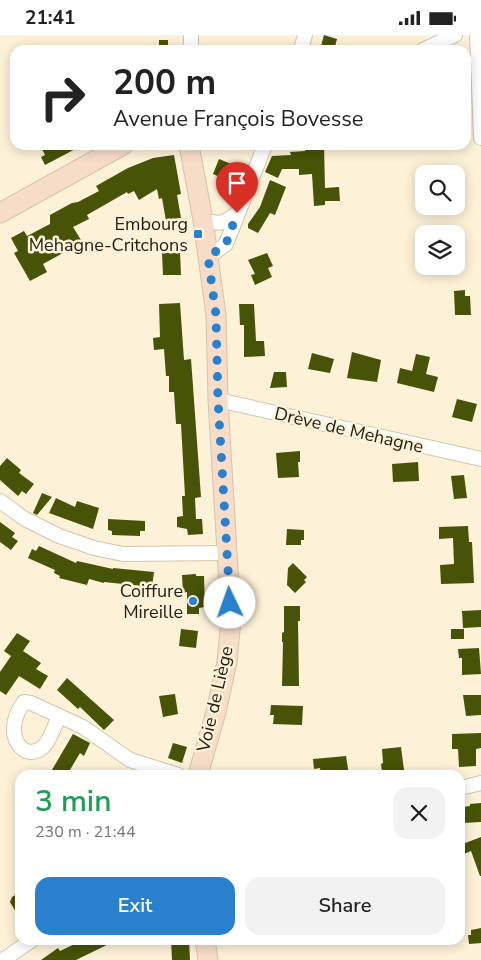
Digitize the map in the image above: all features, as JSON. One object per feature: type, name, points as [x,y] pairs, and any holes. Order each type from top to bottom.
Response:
[{"type":"street","points":[[433,45],[454,35]]},
{"type":"street","points":[[476,35],[481,138]]},
{"type":"street","points":[[0,213],[114,150]]},
{"type":"street","name":"Voie de Liège","points":[[190,150],[203,219],[216,315],[218,400],[231,620],[227,662],[216,712],[199,770]]},
{"type":"street","points":[[208,257],[226,244],[263,150]]},
{"type":"street","points":[[203,219],[214,223],[228,221],[237,213]]},
{"type":"street","name":"Drève de Mehagne","points":[[218,400],[481,459]]},
{"type":"street","points":[[0,501],[25,519],[59,536],[94,548],[123,553],[227,553]]},
{"type":"street","points":[[59,716],[83,727],[130,761],[161,770]]},
{"type":"street","points":[[465,787],[481,783]]},
{"type":"street","points":[[3,960],[25,945]]},
{"type":"street","points":[[206,945],[208,960]]},
{"type":"building","points":[[324,35],[337,39],[335,45],[321,45]]},
{"type":"building","points":[[159,40],[168,40],[168,45],[159,45]]},
{"type":"building","points":[[42,150],[74,150],[45,165],[41,157],[45,155]]},
{"type":"building","points":[[324,150],[325,188],[339,187],[340,201],[325,201],[325,205],[314,206],[312,174],[299,175],[299,169],[282,169],[278,178],[265,172],[272,156],[291,155],[290,152]]},
{"type":"building","points":[[174,155],[181,194],[177,195],[181,218],[178,218],[180,226],[169,228],[162,198],[159,199],[157,189],[139,200],[134,191],[128,194],[127,192],[87,215],[89,219],[73,227],[81,240],[43,264],[47,272],[30,281],[14,253],[18,251],[11,238],[24,231],[27,236],[50,224],[50,215],[99,191],[96,186],[128,168],[153,158]]},
{"type":"building","points":[[219,159],[236,166],[230,181],[213,174]]},
{"type":"building","points":[[270,180],[286,187],[275,215],[270,213],[258,233],[248,228],[248,224],[260,207]]},
{"type":"building","points":[[180,252],[181,275],[163,275],[162,253]]},
{"type":"building","points":[[267,253],[273,266],[268,268],[272,277],[255,285],[251,275],[255,274],[248,260]]},
{"type":"building","points":[[465,290],[465,296],[470,296],[471,315],[455,315],[454,291]]},
{"type":"building","points":[[180,303],[184,360],[191,359],[201,497],[195,498],[196,519],[202,519],[203,534],[188,535],[187,529],[177,527],[177,517],[183,516],[182,496],[185,496],[181,424],[176,424],[174,392],[169,392],[169,376],[166,376],[164,349],[154,350],[153,338],[160,337],[159,304]]},
{"type":"building","points":[[239,304],[254,304],[256,341],[264,341],[265,356],[244,357],[244,325],[240,325]]},
{"type":"building","points":[[352,352],[381,360],[377,382],[347,378]]},
{"type":"building","points":[[312,353],[334,359],[330,373],[308,369]]},
{"type":"building","points":[[416,354],[430,357],[426,374],[438,377],[434,392],[397,383],[400,368],[412,371]]},
{"type":"building","points":[[274,372],[286,372],[287,387],[270,388]]},
{"type":"building","points":[[457,399],[477,404],[472,422],[452,417]]},
{"type":"building","points":[[300,451],[300,462],[298,462],[299,477],[278,478],[276,453]]},
{"type":"building","points":[[7,458],[21,470],[19,473],[34,484],[26,494],[22,491],[18,496],[0,480],[0,466]]},
{"type":"building","points":[[418,462],[419,481],[393,482],[392,464]]},
{"type":"building","points":[[464,475],[467,498],[454,499],[451,476]]},
{"type":"building","points":[[42,493],[52,497],[37,515],[33,513]]},
{"type":"building","points":[[56,498],[75,507],[77,501],[99,508],[93,529],[49,513]]},
{"type":"building","points":[[108,519],[145,521],[145,531],[140,531],[140,536],[112,535],[112,531],[108,530]]},
{"type":"building","points":[[0,522],[15,533],[12,537],[18,541],[11,550],[0,542]]},
{"type":"building","points":[[468,526],[469,542],[472,542],[474,583],[441,584],[440,565],[454,564],[453,538],[439,539],[439,527]]},
{"type":"building","points":[[287,529],[304,530],[304,540],[301,540],[301,545],[286,545]]},
{"type":"building","points":[[39,546],[76,563],[77,561],[113,569],[154,572],[152,587],[104,583],[89,579],[87,585],[59,578],[60,576],[54,573],[55,570],[28,558],[32,549],[36,551]]},
{"type":"building","points":[[293,563],[307,577],[304,580],[306,582],[295,593],[287,585],[288,568]]},
{"type":"building","points":[[196,574],[196,576],[204,576],[205,607],[199,608],[199,614],[187,614],[187,592],[183,593],[182,575]]},
{"type":"building","points":[[284,606],[300,606],[300,621],[298,621],[299,686],[282,686]]},
{"type":"building","points":[[481,610],[481,627],[463,628],[462,611]]},
{"type":"building","points":[[181,629],[198,631],[196,648],[179,646]]},
{"type":"building","points":[[451,629],[464,629],[464,639],[451,639]]},
{"type":"building","points":[[17,633],[30,641],[23,651],[41,663],[36,669],[48,676],[40,689],[19,676],[6,695],[0,691],[0,672],[11,656],[4,651]]},
{"type":"building","points":[[479,648],[481,674],[462,675],[462,658],[459,658],[458,649]]},
{"type":"building","points":[[67,678],[114,720],[104,730],[80,707],[78,709],[57,690]]},
{"type":"building","points":[[175,694],[178,714],[163,717],[159,696]]},
{"type":"building","points":[[463,695],[481,695],[481,715],[466,716]]},
{"type":"building","points":[[271,705],[303,706],[302,725],[273,724],[274,715],[270,715]]},
{"type":"building","points":[[481,733],[481,748],[476,749],[476,766],[459,767],[458,749],[452,749],[452,734]]},
{"type":"building","points":[[73,734],[90,743],[84,756],[80,753],[70,770],[52,770]]},
{"type":"building","points":[[173,743],[187,747],[182,763],[168,758]]},
{"type":"building","points":[[401,747],[404,770],[382,770],[382,749]]},
{"type":"building","points":[[346,756],[348,770],[314,769],[313,759]]},
{"type":"building","points":[[481,803],[481,822],[465,823],[465,807],[470,806],[470,804]]},
{"type":"building","points":[[481,837],[481,876],[471,851],[465,854],[465,843]]},
{"type":"building","points":[[15,895],[15,910],[10,902]]},
{"type":"building","points":[[481,928],[481,943],[469,944],[468,935],[471,935],[471,930]]},
{"type":"building","points":[[73,945],[107,945],[76,960],[41,960],[58,948],[60,951]]},
{"type":"building","points":[[171,945],[189,945],[190,960],[172,960]]},
{"type":"place","name":"Embourg Mehagne-Critchons","points":[[198,234]]},
{"type":"place","name":"Coiffure Mireille","points":[[193,601]]},
{"type":"route","points":[[230,603],[218,400],[216,315],[208,257],[226,244],[237,213]]}]
